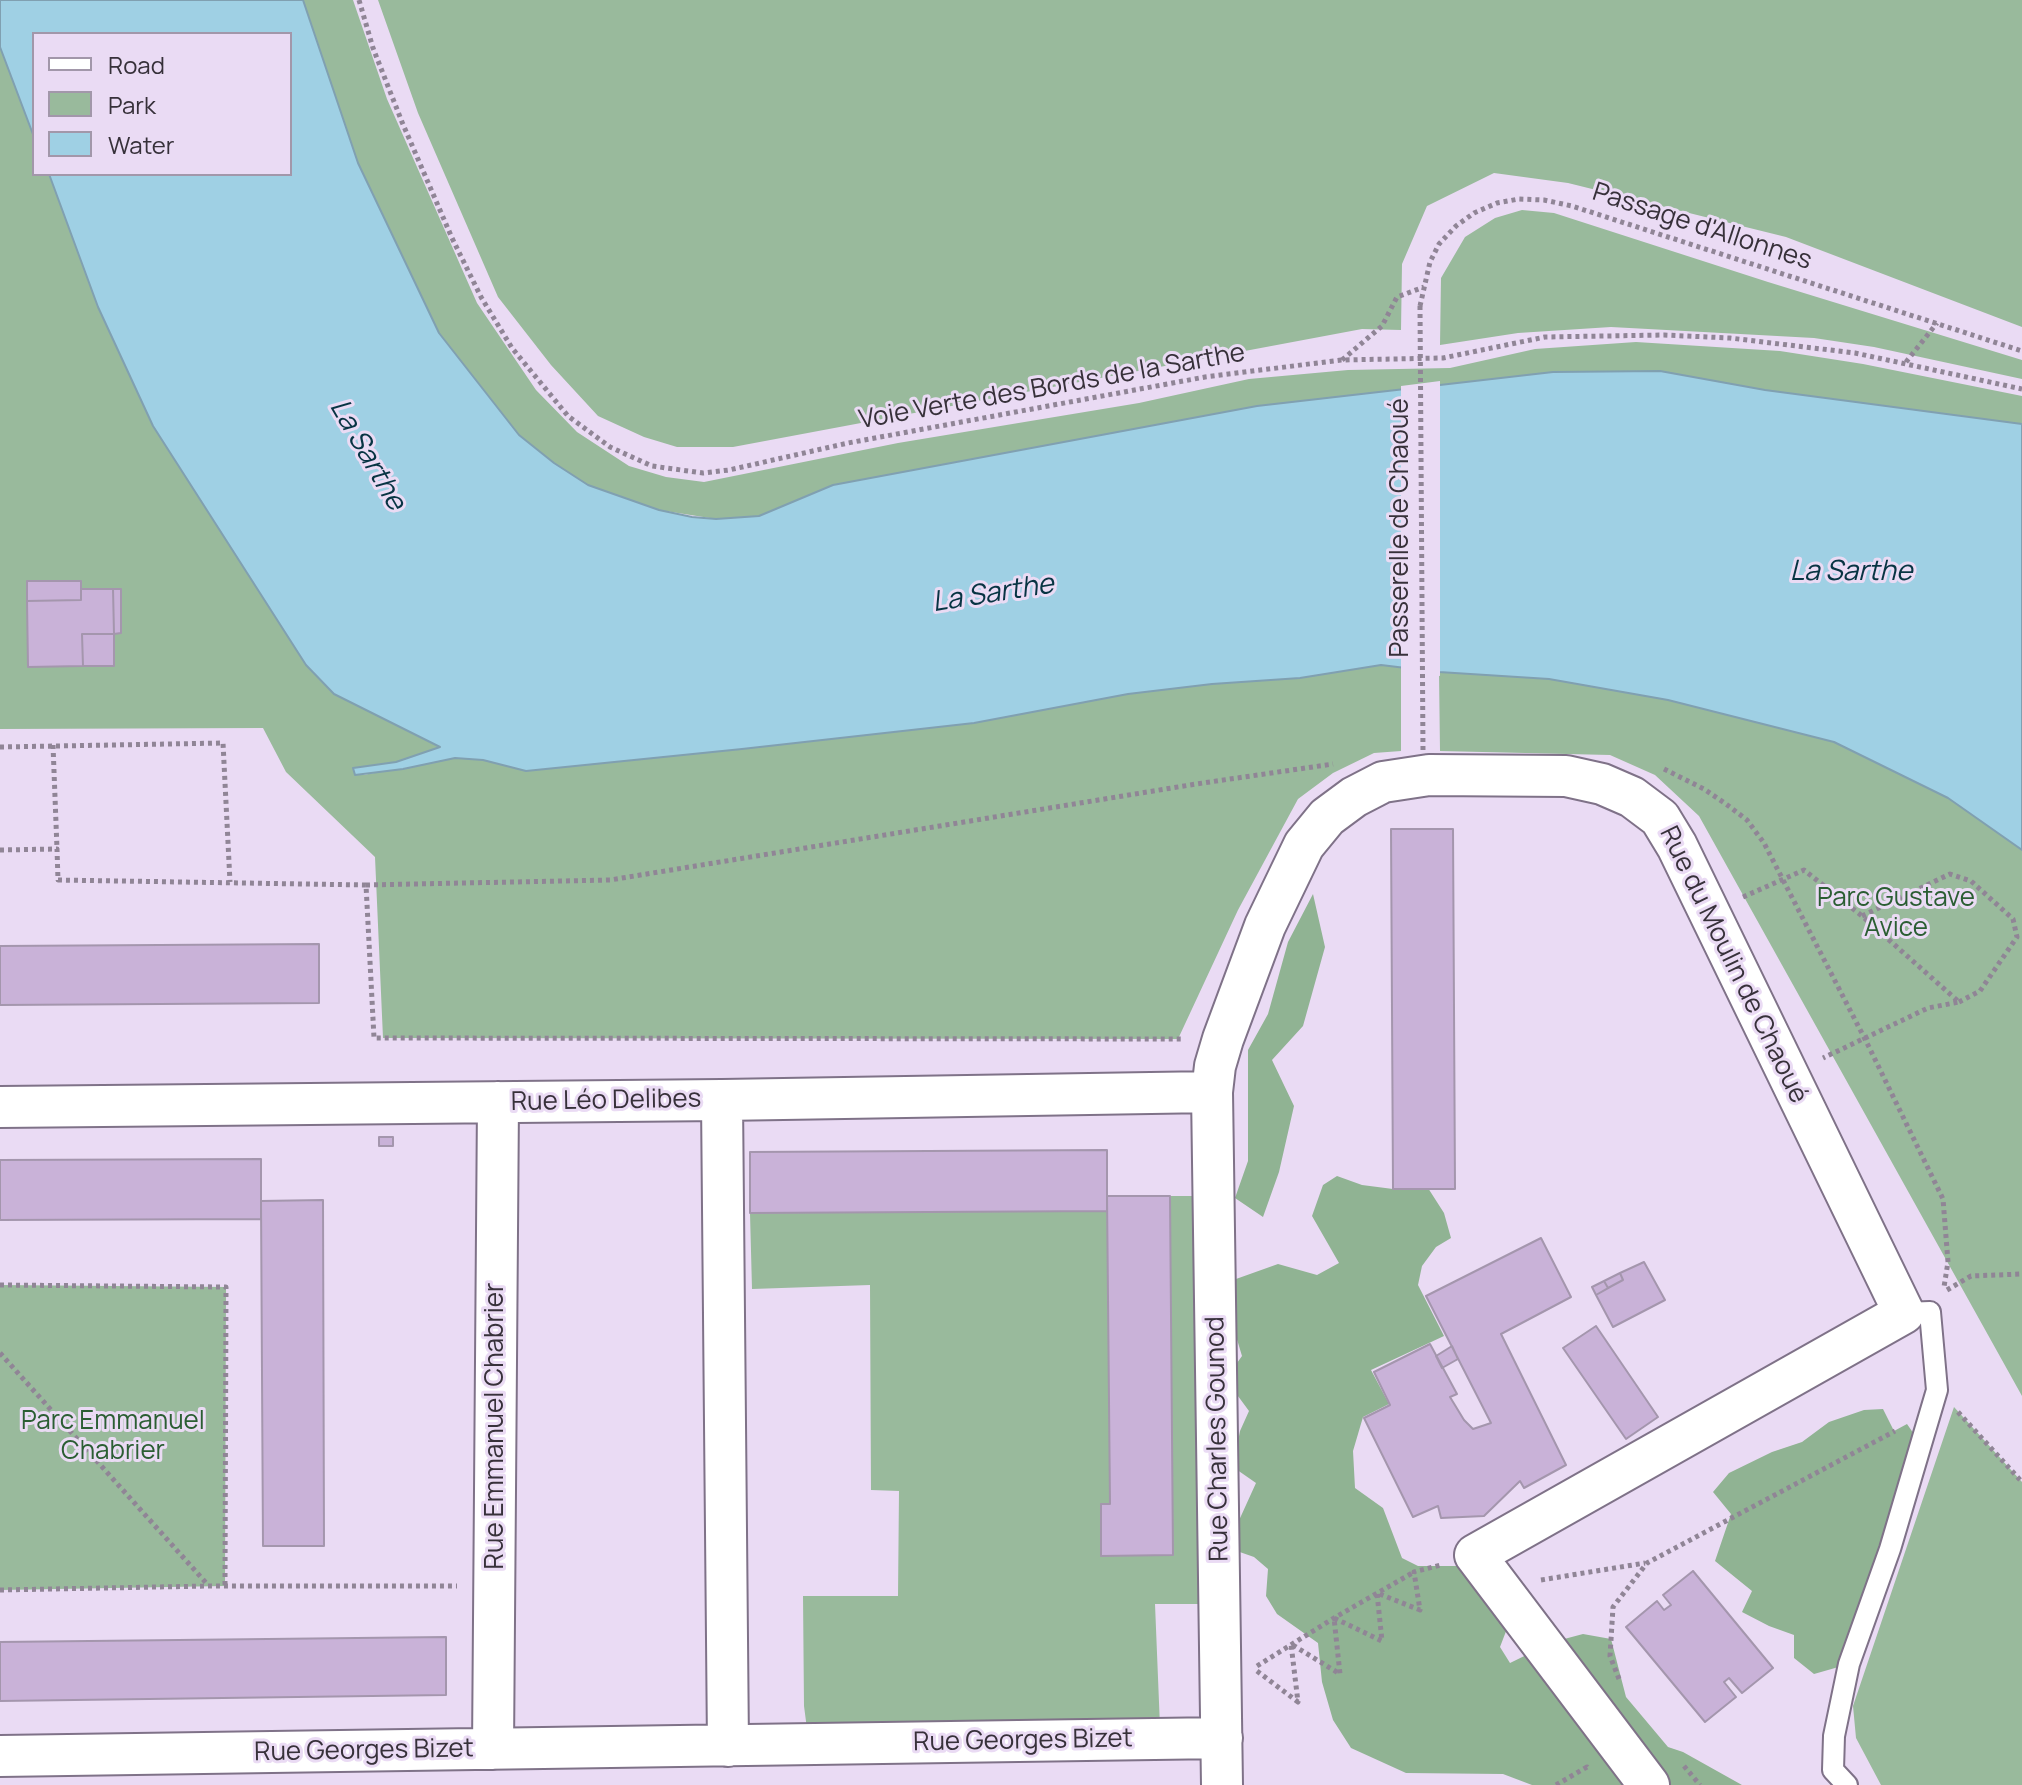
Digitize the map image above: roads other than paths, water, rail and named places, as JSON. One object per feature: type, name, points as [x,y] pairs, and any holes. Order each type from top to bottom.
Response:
[{"type":"street","name":"Rue du Moulin de Chaoué","points":[[1212,1092],[1223,1039],[1265,926],[1304,845],[1327,817],[1354,797],[1383,782],[1429,775],[1566,776],[1602,784],[1632,797],[1660,818],[1677,846],[1904,1313]]},
{"type":"street","name":"Rue Léo Delibes","points":[[0,1107],[1212,1092]]},
{"type":"street","name":"Rue Charles Gounod","points":[[1212,1092],[1222,1785]]},
{"type":"street","points":[[722,1100],[728,1746]]},
{"type":"street","name":"Rue Emmanuel Chabrier","points":[[493,1749],[498,1102]]},
{"type":"street","points":[[1663,1771],[1490,1547],[1904,1313]]},
{"type":"street","name":"Rue Georges Bizet","points":[[0,1756],[1222,1738]]},
{"type":"lane","points":[[1847,1785],[1833,1770],[1833,1758],[1834,1736],[1849,1664],[1890,1549],[1937,1390],[1930,1312],[1904,1313]]},
{"type":"water","name":"La Sarthe","points":[[0,0],[303,0],[358,163],[439,333],[519,435],[554,463],[588,485],[659,510],[692,517],[759,516],[833,485],[1257,406],[1553,372],[1660,371],[1765,390],[2022,424],[2022,850],[1948,798],[1834,742],[1668,700],[1549,679],[1381,665],[1300,678],[1128,694],[974,723],[742,749],[526,771],[483,760],[455,758],[355,775],[353,768],[396,762],[440,747],[334,694],[306,665],[153,426],[98,307],[50,176],[292,176],[292,32],[32,32],[32,132],[0,47]]},
{"type":"park label","name":"Parc Gustave Avice","points":[[1896,914]]},
{"type":"park label","name":"Parc Emmanuel Chabrier","points":[[113,1437]]}]
